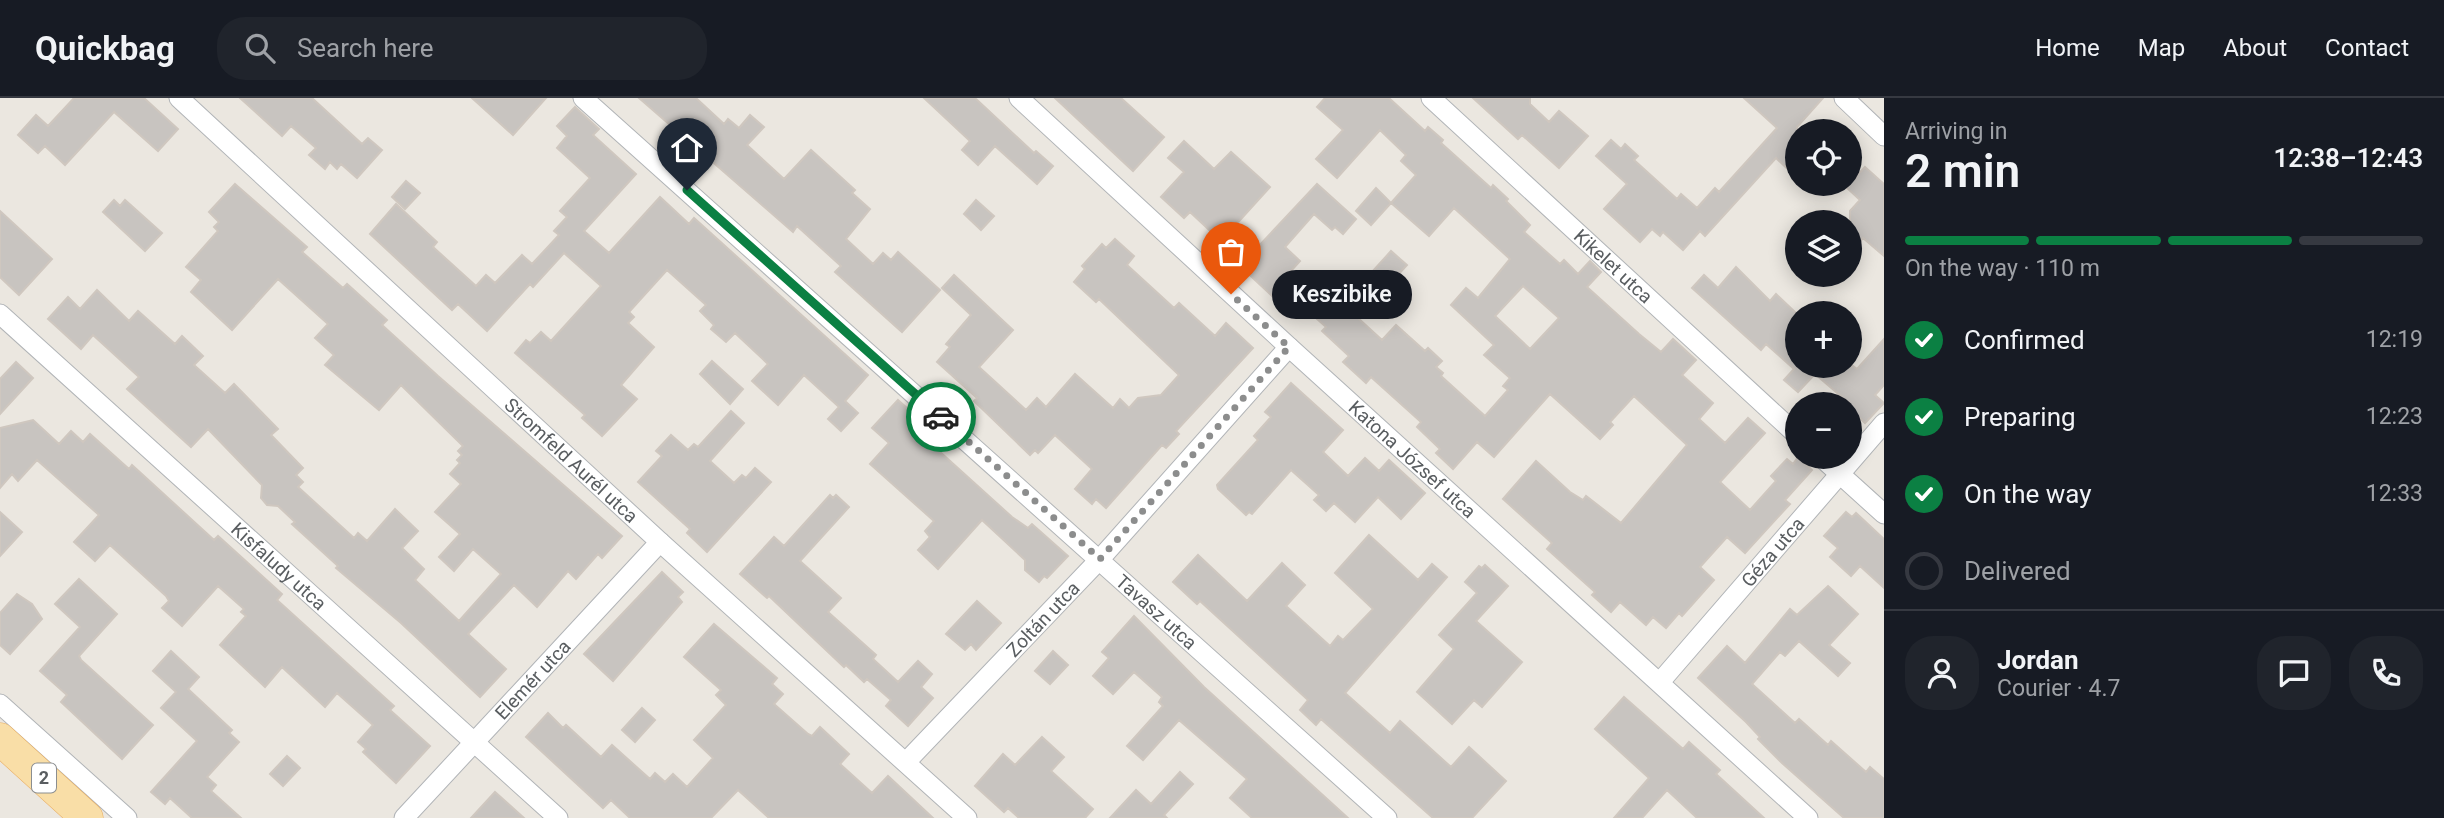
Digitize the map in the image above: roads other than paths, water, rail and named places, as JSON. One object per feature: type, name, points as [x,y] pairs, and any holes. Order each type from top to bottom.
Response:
[{"type":"main road","name":"2","points":[[0,739],[87,818]]},
{"type":"street","name":"Stromfeld Aurél utca","points":[[179,98],[660,542],[967,818]]},
{"type":"street","name":"Tavasz utca","points":[[583,98],[1387,818]]},
{"type":"street","name":"Katona József utca","points":[[1019,98],[1808,818]]},
{"type":"street","name":"Kikelet utca","points":[[1431,98],[1785,424]]},
{"type":"street","points":[[1844,98],[1884,135]]},
{"type":"street","name":"Kisfaludy utca","points":[[0,314],[558,818]]},
{"type":"street","name":"Zoltán utca","points":[[906,762],[1100,559],[1289,347]]},
{"type":"street","name":"Géza utca","points":[[1660,682],[1884,423]]},
{"type":"street","points":[[1834,469],[1884,514]]},
{"type":"street","name":"Elemér utca","points":[[404,818],[660,542]]},
{"type":"street","points":[[0,704],[127,818]]},
{"type":"place","name":"Keszibike","points":[[1231,294]]}]
